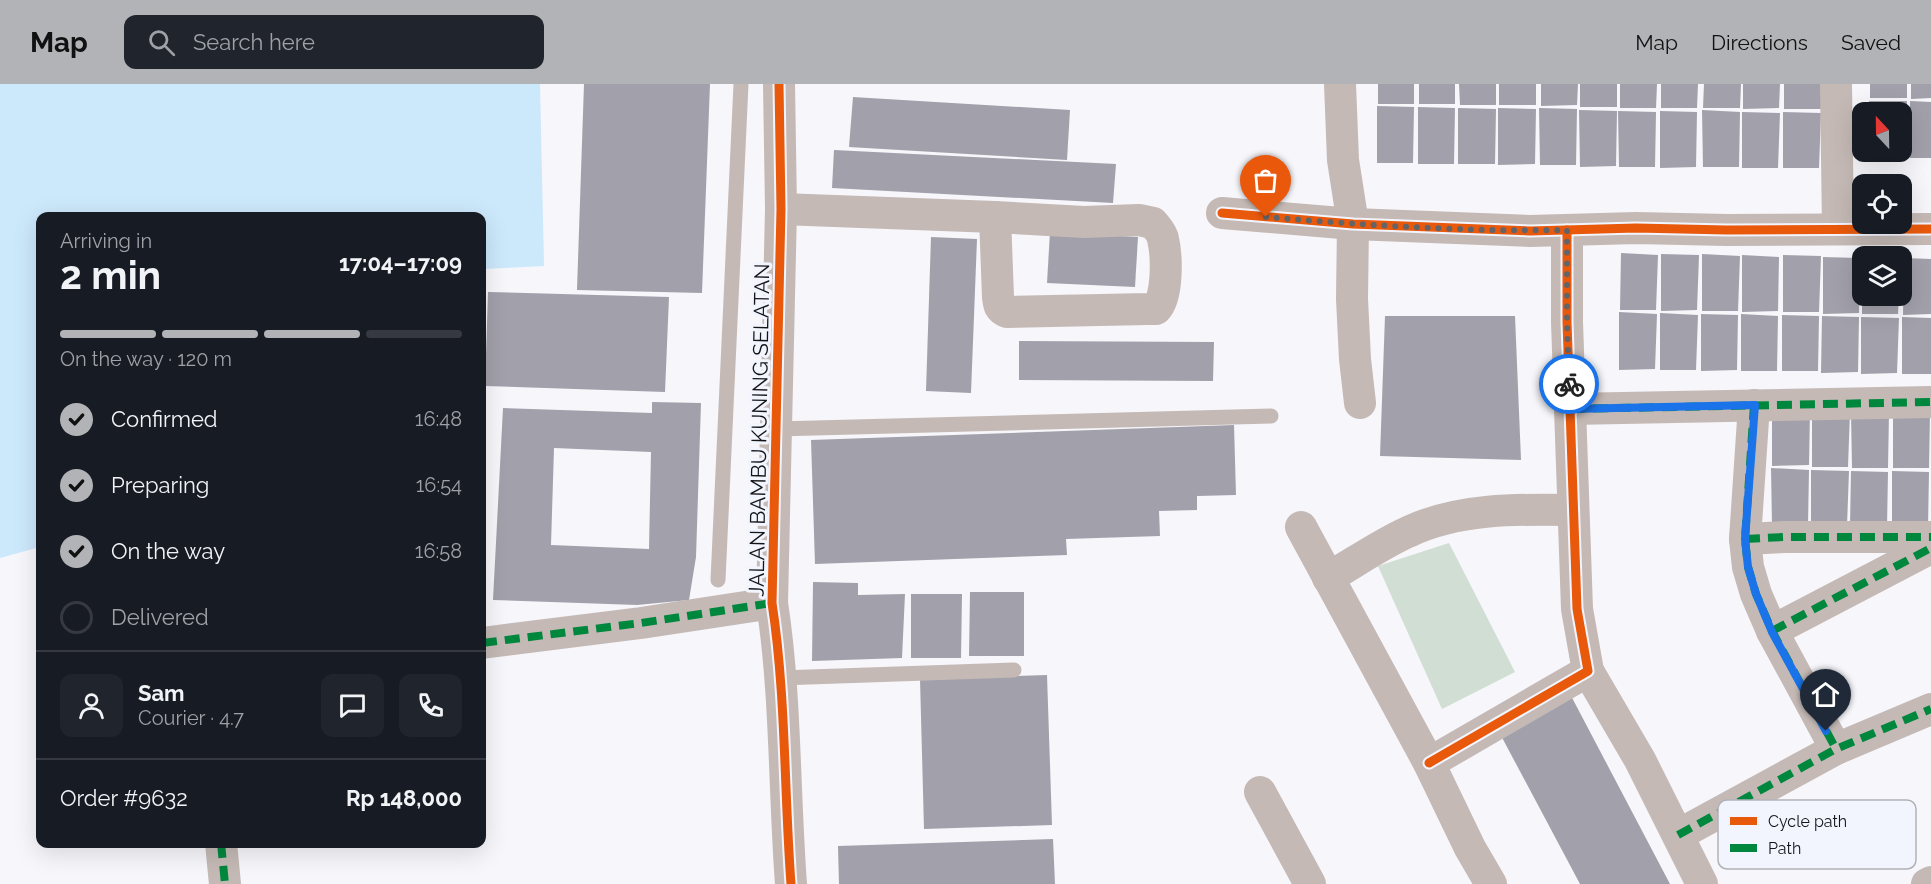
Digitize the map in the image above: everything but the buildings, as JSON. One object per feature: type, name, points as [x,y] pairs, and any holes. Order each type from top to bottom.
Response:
[{"type":"street","name":"JALAN BAMBU KUNING SELATAN","points":[[779,84],[782,209],[772,603],[778,642],[791,884]]},
{"type":"street","points":[[1340,84],[1343,159],[1353,224],[1352,299],[1360,403]]},
{"type":"street","points":[[1836,84],[1838,230]]},
{"type":"street","points":[[782,209],[995,217],[1084,222],[1139,220],[1153,223],[1163,238],[1166,286],[1161,303],[1156,309],[1002,311],[999,308],[998,297],[995,217]]},
{"type":"street","points":[[1222,213],[1353,224],[1530,231],[1636,228],[1838,230],[1931,228]]},
{"type":"street","points":[[1567,230],[1572,510],[1577,609],[1588,671],[1640,760],[1702,884]]},
{"type":"street","points":[[1570,409],[1931,402]]},
{"type":"street","points":[[1755,405],[1745,539],[1748,567],[1756,594],[1772,632],[1836,749]]},
{"type":"street","points":[[1328,578],[1408,532],[1434,522],[1474,513],[1532,509],[1572,510]]},
{"type":"street","points":[[1301,527],[1491,884]]},
{"type":"street","points":[[1745,539],[1931,537]]},
{"type":"street","points":[[1772,632],[1931,548]]},
{"type":"street","points":[[486,642],[641,623],[772,603]]},
{"type":"street","points":[[1429,764],[1588,671]]},
{"type":"street","points":[[1742,800],[1836,749],[1931,709]]},
{"type":"street","points":[[1260,792],[1310,884]]},
{"type":"street","points":[[1678,835],[1718,813]]},
{"type":"street","points":[[221,848],[225,884]]},
{"type":"lane","points":[[718,580],[741,84]]},
{"type":"lane","points":[[776,429],[1271,416]]},
{"type":"lane","points":[[780,678],[1014,670]]},
{"type":"shaded area","points":[[1449,543],[1515,672],[1442,709],[1378,566]]},
{"type":"water","points":[[0,84],[540,84],[544,266],[486,269],[486,212],[36,212],[36,548],[0,558]]},
{"type":"marked path","points":[[1570,409],[1931,402]]},
{"type":"marked path","points":[[1754,405],[1745,539],[1748,567],[1756,594],[1772,631],[1836,749]]},
{"type":"marked path","points":[[1745,539],[1931,537]]},
{"type":"marked path","points":[[1772,631],[1931,548]]},
{"type":"marked path","points":[[486,642],[641,623],[772,603]]},
{"type":"marked path","points":[[1742,800],[1836,749],[1931,709]]},
{"type":"marked path","points":[[1678,835],[1718,813]]},
{"type":"marked path","points":[[221,848],[225,884]]},
{"type":"cycle path","points":[[779,84],[781,209],[772,603],[780,672],[791,884]]},
{"type":"cycle path","points":[[1222,213],[1353,224],[1530,231],[1636,228],[1931,229]]},
{"type":"cycle path","points":[[1429,763],[1588,671],[1577,609],[1567,322],[1567,230]]},
{"type":"way so far","points":[[1266,217],[1353,224],[1530,231],[1567,230],[1569,384]]},
{"type":"route","points":[[1569,384],[1570,409],[1755,405],[1745,539],[1748,567],[1756,594],[1772,632],[1826,731]]}]
